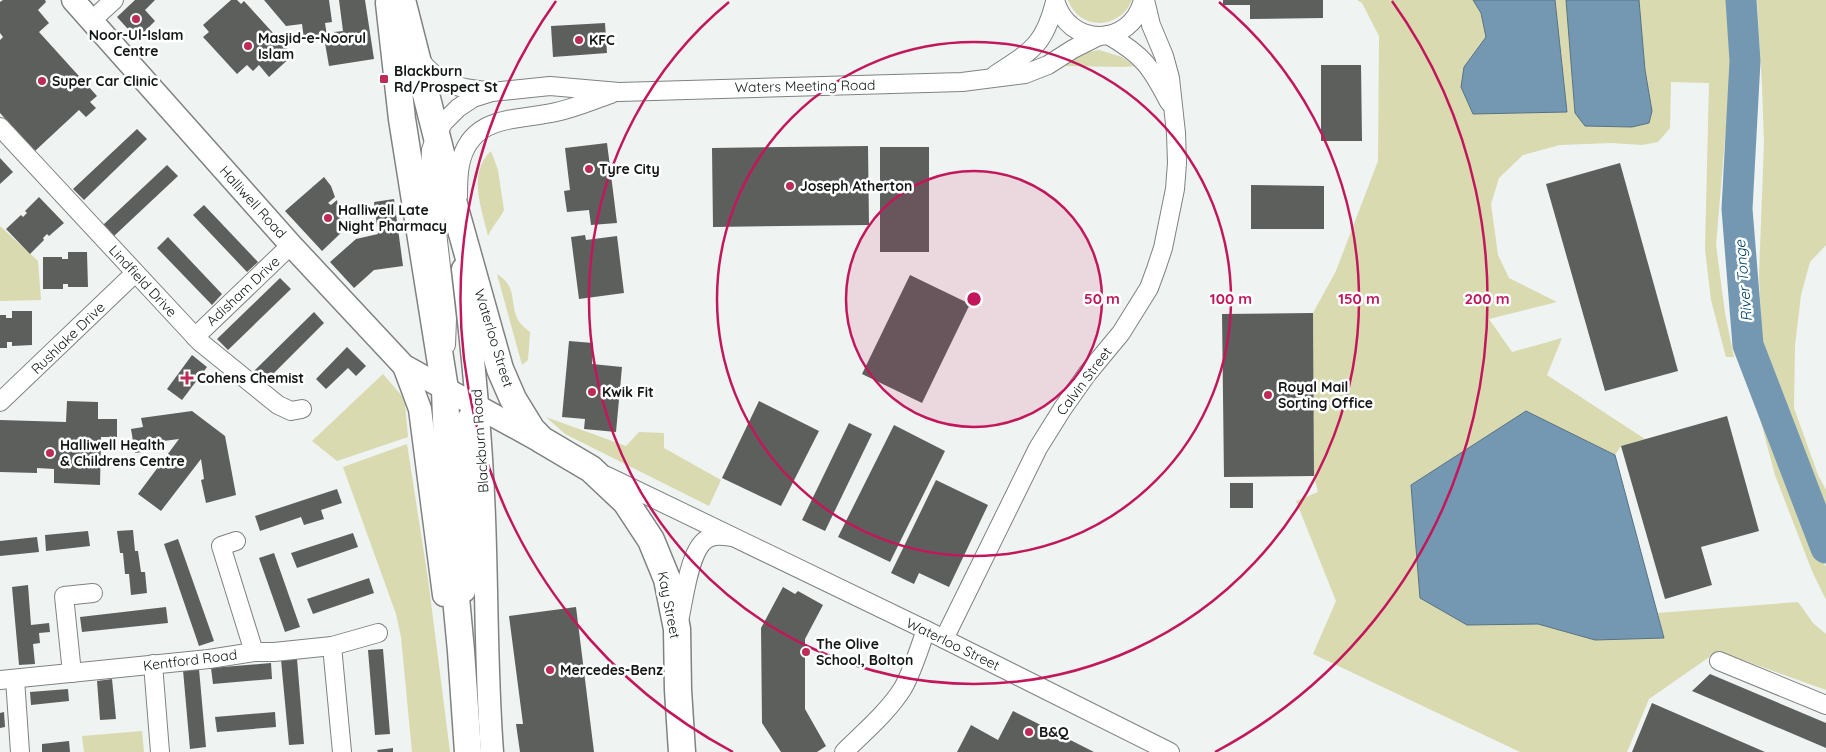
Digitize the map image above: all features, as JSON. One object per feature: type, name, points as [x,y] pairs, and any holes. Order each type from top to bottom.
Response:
[{"type":"highway","name":"Blackburn Road","points":[[389,0],[402,118],[443,381],[450,534],[461,651],[466,752]]},
{"type":"highway","name":"Blackburn Road","points":[[402,0],[456,212]]},
{"type":"highway","name":"Waterloo Street","points":[[456,212],[500,369],[513,399],[532,430],[556,450]]},
{"type":"highway","name":"Kay Street","points":[[556,450],[591,469],[626,502],[651,540],[667,579],[677,630],[682,752]]},
{"type":"main road","name":"Halliwell Road","points":[[73,0],[291,245],[404,366],[443,381]]},
{"type":"main road","name":"Blackburn Road","points":[[456,212],[478,408],[484,517],[489,717],[492,752]]},
{"type":"main road","points":[[404,366],[418,399],[422,417],[433,513],[466,752]]},
{"type":"main road","name":"Kay Street","points":[[443,381],[478,408],[556,450]]},
{"type":"main road","points":[[461,651],[466,547],[464,437],[466,421],[469,415],[478,408]]},
{"type":"street","points":[[92,20],[114,0]]},
{"type":"street","name":"Waters Meeting Road","points":[[437,133],[444,122],[458,108],[473,98],[492,92],[550,86],[619,92],[962,82],[1026,74],[1048,65],[1073,48],[1125,28],[1134,20],[1144,0]]},
{"type":"street","name":"Calvin Street","points":[[944,639],[1038,448],[1062,408],[1121,333],[1148,288],[1163,248],[1175,189],[1177,163],[1176,133],[1170,78],[1144,0]]},
{"type":"street","name":"Waters Meeting Road","points":[[990,78],[1027,54],[1041,39],[1050,24],[1055,1]]},
{"type":"street","name":"Calvin Street","points":[[1055,1],[1062,17],[1074,28],[1084,33],[1103,36],[1129,46],[1144,59],[1174,111]]},
{"type":"street","points":[[416,55],[431,73],[442,81],[455,87],[492,92]]},
{"type":"street","name":"Waters Meeting Road","points":[[456,212],[460,166],[463,155],[472,138],[480,130],[500,120],[557,112],[619,92]]},
{"type":"street","name":"Lindfield Drive","points":[[0,128],[195,336],[278,405],[291,410],[302,409]]},
{"type":"street","name":"Blackburn Road","points":[[437,133],[431,150],[430,171],[447,319],[443,381]]},
{"type":"street","name":"Adisham Drive","points":[[195,336],[291,245]]},
{"type":"street","name":"Rushlake Drive","points":[[0,402],[135,273]]},
{"type":"street","name":"Waterloo Street","points":[[591,469],[926,630],[1170,752]]},
{"type":"street","points":[[677,630],[697,549],[709,537],[735,537]]},
{"type":"street","points":[[236,541],[221,546],[254,652]]},
{"type":"street","points":[[72,673],[64,596],[93,593]]},
{"type":"street","points":[[844,752],[891,704],[902,690],[909,677],[926,630]]},
{"type":"street","name":"Kentford Road","points":[[8,679],[209,659],[254,652],[274,652],[332,646],[378,634]]},
{"type":"street","points":[[332,646],[342,752]]},
{"type":"street","points":[[1719,661],[1826,705]]},
{"type":"street","points":[[153,664],[160,752]]},
{"type":"street","points":[[8,679],[20,752]]},
{"type":"green space","points":[[1068,0],[1132,0],[1126,10],[1118,17],[1100,23],[1090,22],[1081,17],[1073,10]]},
{"type":"green space","points":[[1357,0],[1473,0],[1481,13],[1486,37],[1464,67],[1567,112],[1555,0],[1566,0],[1575,113],[1585,126],[1632,127],[1649,123],[1652,111],[1645,70],[1639,0],[1728,0],[1732,58],[1716,245],[1725,313],[1734,357],[1726,357],[1711,300],[1705,249],[1709,83],[1671,82],[1670,128],[1658,142],[1642,145],[1611,143],[1560,145],[1523,155],[1499,178],[1491,204],[1498,255],[1509,278],[1557,302],[1489,319],[1512,352],[1562,338],[1547,375],[1645,439],[1621,446],[1615,455],[1526,411],[1411,485],[1420,598],[1467,625],[1538,624],[1595,640],[1664,638],[1658,613],[1798,602],[1813,623],[1826,634],[1826,690],[1718,651],[1649,699],[1627,752],[1520,752],[1313,654],[1336,601],[1296,501],[1318,492],[1314,476],[1313,313],[1336,271],[1378,161],[1379,36],[1362,3]]},
{"type":"green space","points":[[1757,0],[1826,0],[1826,245],[1810,262],[1801,295],[1795,345],[1794,408],[1818,475],[1826,490],[1826,530],[1812,497],[1762,345],[1759,275],[1764,143]]},
{"type":"green space","points":[[1099,50],[1122,57],[1134,66],[1065,66],[1081,55]]},
{"type":"green space","points":[[491,151],[498,170],[504,210],[488,236],[478,192],[478,180],[484,160]]},
{"type":"green space","points":[[0,226],[38,261],[41,300],[0,301]]},
{"type":"green space","points":[[497,274],[508,284],[518,320],[530,332],[528,360],[522,365]]},
{"type":"green space","points":[[1742,351],[1816,551],[1826,567],[1826,600],[1812,571],[1775,475]]},
{"type":"green space","points":[[383,374],[401,395],[405,404],[408,437],[337,461],[312,441]]},
{"type":"green space","points":[[546,417],[626,446],[639,432],[664,433],[664,448],[721,480],[709,506],[565,434]]},
{"type":"green space","points":[[407,444],[428,579],[450,752],[412,752],[401,637],[396,614],[343,467]]},
{"type":"green space","points":[[142,731],[144,752],[84,752],[82,736]]},
{"type":"water","points":[[1473,0],[1555,0],[1567,112],[1473,114],[1461,87],[1464,67],[1486,37],[1481,13]]},
{"type":"water","points":[[1566,0],[1639,0],[1645,70],[1652,111],[1649,123],[1632,127],[1585,126],[1575,113]]},
{"type":"water","points":[[1526,411],[1615,455],[1664,638],[1595,640],[1538,624],[1467,625],[1420,598],[1411,485]]},
{"type":"building","name":"Super Car Clinic","points":[[3,0],[45,0],[46,2],[38,10],[49,23],[39,32],[97,96],[90,102],[96,108],[86,117],[79,110],[35,151],[0,113],[0,40],[3,37],[0,33],[0,2]]},
{"type":"building","name":"Noor-Ul-Islam Centre","points":[[135,0],[155,0],[145,10],[155,21],[137,39],[117,17]]},
{"type":"building","name":"Masjid-e-Noorul Islam","points":[[231,0],[237,0],[241,4],[244,1],[293,55],[269,77],[259,65],[253,71],[247,65],[237,74],[203,37],[209,32],[203,25]]},
{"type":"building","points":[[264,0],[329,0],[332,22],[325,23],[327,36],[304,39],[302,24],[286,26]]},
{"type":"building","points":[[339,0],[365,0],[374,59],[329,66],[325,43],[336,41],[334,32],[343,31]]},
{"type":"building","points":[[1223,0],[1323,0],[1323,18],[1250,19],[1250,5],[1223,5]]},
{"type":"building","name":"KFC","points":[[605,23],[607,53],[553,57],[551,26]]},
{"type":"building","points":[[1321,65],[1361,65],[1362,141],[1321,141]]},
{"type":"building","points":[[137,129],[147,139],[84,200],[73,189]]},
{"type":"building","name":"Tyre City","points":[[607,143],[617,223],[591,225],[589,210],[567,212],[564,191],[570,190],[565,148]]},
{"type":"building","name":"Joseph Atherton","points":[[868,146],[869,225],[713,227],[712,148]]},
{"type":"building","points":[[880,147],[929,147],[929,252],[880,252]]},
{"type":"building","points":[[0,158],[13,172],[0,184]]},
{"type":"building","points":[[1620,163],[1678,371],[1605,391],[1546,184]]},
{"type":"building","points":[[167,165],[178,176],[114,236],[103,225]]},
{"type":"building","points":[[324,177],[331,186],[335,197],[328,203],[331,205],[337,200],[342,232],[322,251],[285,211]]},
{"type":"building","points":[[1251,185],[1324,186],[1324,229],[1251,229]]},
{"type":"building","points":[[39,197],[64,223],[49,236],[47,234],[43,238],[44,240],[30,254],[6,229],[21,215],[23,217],[27,213],[25,211]]},
{"type":"building","points":[[394,199],[403,266],[374,270],[354,288],[330,262],[356,239],[378,234],[374,202]]},
{"type":"building","points":[[204,205],[258,262],[247,272],[193,215]]},
{"type":"building","points":[[585,235],[586,240],[617,236],[624,293],[579,299],[571,237]]},
{"type":"building","points":[[168,237],[222,294],[212,305],[157,248]]},
{"type":"building","points":[[68,252],[87,252],[88,287],[68,287],[68,284],[63,284],[63,289],[43,289],[43,257],[62,257],[62,259],[68,259]]},
{"type":"building","points":[[910,275],[970,304],[922,403],[862,374]]},
{"type":"building","points":[[280,278],[291,289],[228,350],[217,339]]},
{"type":"building","points":[[12,311],[32,311],[32,345],[12,346],[12,342],[7,342],[7,348],[0,348],[0,315],[12,318]]},
{"type":"building","points":[[314,312],[324,323],[265,382],[254,371]]},
{"type":"building","name":"Royal Mail Sorting Office","points":[[1313,313],[1314,476],[1224,477],[1222,314]]},
{"type":"building","name":"Kwik Fit","points":[[569,341],[593,343],[592,364],[622,367],[616,432],[584,429],[585,419],[562,417]]},
{"type":"building","points":[[347,347],[366,366],[356,376],[348,368],[326,389],[316,379]]},
{"type":"building","name":"Cohens Chemist","points":[[192,355],[207,367],[182,400],[167,389]]},
{"type":"building","name":"Halliwell Health & Childrens Centre","points":[[67,401],[98,402],[98,419],[117,419],[117,437],[101,437],[100,485],[54,483],[54,469],[37,468],[37,473],[0,472],[0,420],[66,422]]},
{"type":"building","points":[[759,401],[819,431],[781,506],[722,478]]},
{"type":"building","points":[[192,411],[225,436],[236,495],[206,503],[201,480],[204,479],[201,459],[161,511],[138,494],[179,439],[148,443],[149,451],[135,453],[131,429],[143,427],[141,418]]},
{"type":"building","points":[[1727,416],[1759,531],[1701,547],[1712,585],[1665,599],[1621,446]]},
{"type":"building","points":[[849,423],[872,434],[825,531],[802,520]]},
{"type":"building","points":[[894,425],[945,451],[890,562],[838,537]]},
{"type":"building","points":[[936,480],[988,505],[949,587],[919,573],[914,584],[891,573]]},
{"type":"building","points":[[1230,483],[1253,483],[1253,508],[1230,508]]},
{"type":"building","points":[[337,489],[342,503],[321,510],[324,519],[304,525],[301,517],[260,531],[255,516]]},
{"type":"building","points":[[133,530],[135,551],[138,551],[141,572],[145,572],[147,593],[131,595],[129,574],[125,574],[123,553],[120,553],[117,531]]},
{"type":"building","points":[[88,531],[90,546],[46,551],[45,535]]},
{"type":"building","points":[[353,533],[358,547],[297,568],[291,553]]},
{"type":"building","points":[[37,537],[39,552],[0,556],[0,541]]},
{"type":"building","points":[[178,539],[214,641],[199,646],[164,544]]},
{"type":"building","points":[[274,553],[300,627],[285,632],[259,558]]},
{"type":"building","points":[[369,578],[374,593],[313,614],[307,599]]},
{"type":"building","points":[[28,585],[31,625],[49,623],[50,632],[39,633],[40,643],[33,644],[35,664],[19,665],[12,587]]},
{"type":"building","points":[[783,587],[795,594],[798,591],[823,605],[805,639],[805,709],[826,746],[817,752],[781,752],[762,723],[761,628]]},
{"type":"building","points":[[166,607],[168,623],[82,632],[80,617]]},
{"type":"building","name":"Mercedes-Benz","points":[[576,607],[594,752],[520,752],[516,724],[523,724],[509,616]]},
{"type":"building","points":[[383,649],[390,734],[375,735],[368,650]]},
{"type":"building","points":[[297,659],[304,744],[289,745],[281,660]]},
{"type":"building","points":[[271,663],[272,679],[213,684],[211,668]]},
{"type":"building","points":[[199,669],[206,747],[190,749],[183,670]]},
{"type":"building","points":[[1710,674],[1826,723],[1826,748],[1692,691]]},
{"type":"building","points":[[112,679],[116,719],[100,720],[97,681]]},
{"type":"building","points":[[68,689],[69,701],[31,705],[30,692]]},
{"type":"building","points":[[1652,703],[1765,752],[1632,752]]},
{"type":"building","name":"B&Q","points":[[1013,711],[1094,752],[957,752],[971,725],[998,740]]},
{"type":"building","points":[[4,712],[5,727],[0,728],[0,713]]},
{"type":"building","points":[[275,712],[276,727],[217,732],[215,717]]},
{"type":"building","points":[[69,741],[70,752],[42,752],[42,744]]},
{"type":"building","points":[[393,748],[393,752],[378,752],[377,750]]},
{"type":"waterway","name":"River Tonge","points":[[1741,0],[1745,61],[1737,209],[1748,345],[1826,548]]},
{"type":"place","name":"Noor-Ul-Islam Centre","points":[[136,19]]},
{"type":"place","name":"KFC","points":[[579,40]]},
{"type":"place","name":"Masjid-e-Noorul Islam","points":[[248,46]]},
{"type":"place","name":"Blackburn Rd/Prospect St","points":[[384,79]]},
{"type":"place","name":"Super Car Clinic","points":[[42,81]]},
{"type":"place","name":"Tyre City","points":[[589,169]]},
{"type":"place","name":"Joseph Atherton","points":[[790,186]]},
{"type":"place","name":"Halliwell Late Night Pharmacy","points":[[328,218]]},
{"type":"place","name":"Cohens Chemist","points":[[187,378]]},
{"type":"place","name":"Kwik Fit","points":[[592,392]]},
{"type":"place","name":"Royal Mail Sorting Office","points":[[1268,395]]},
{"type":"place","name":"Halliwell Health & Childrens Centre","points":[[50,453]]},
{"type":"place","name":"The Olive School, Bolton","points":[[806,652]]},
{"type":"place","name":"Mercedes-Benz","points":[[550,670]]},
{"type":"place","name":"B&Q","points":[[1029,732]]}]
